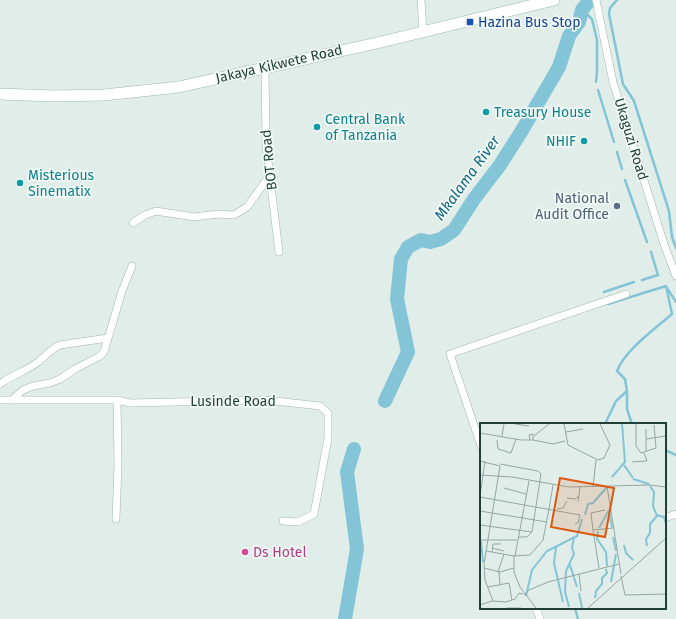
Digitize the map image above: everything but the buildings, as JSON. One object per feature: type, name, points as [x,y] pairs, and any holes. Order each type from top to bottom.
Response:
[{"type":"main road","name":"Jakaya Kikwete Road","points":[[0,94],[52,96],[104,95],[179,87],[423,32],[554,0]]},
{"type":"street","points":[[421,0],[423,32]]},
{"type":"street","name":"Ukaguzi Road","points":[[596,0],[614,82],[664,244],[676,276]]},
{"type":"street","name":"BOT Road","points":[[265,67],[266,145],[279,252]]},
{"type":"street","points":[[132,224],[145,215],[156,211],[194,217],[218,214],[234,215],[247,207],[270,175]]},
{"type":"street","points":[[12,400],[23,390],[33,386],[50,383],[100,356],[104,352],[122,291],[132,266]]},
{"type":"street","points":[[480,443],[450,354],[626,294]]},
{"type":"street","points":[[0,384],[39,362],[53,348],[66,344],[108,338]]},
{"type":"street","name":"Lusinde Road","points":[[0,400],[117,400],[130,403],[266,400],[320,406],[328,413],[328,438],[314,514],[298,522],[283,521]]},
{"type":"street","points":[[116,519],[118,465],[117,400]]},
{"type":"street","points":[[666,518],[676,514]]},
{"type":"street","points":[[536,609],[540,619]]},
{"type":"waterway","points":[[617,0],[610,8],[609,14],[623,84],[634,101],[669,211],[672,237],[676,248]]},
{"type":"waterway","name":"Mkalama River","points":[[385,401],[408,352],[397,299],[401,259],[408,247],[421,240],[430,242],[441,239],[454,230],[474,199],[500,165],[521,132],[559,67],[569,36],[579,22],[582,10],[588,2]]},
{"type":"waterway","points":[[582,10],[592,19],[597,40],[596,82]]},
{"type":"waterway","points":[[598,90],[614,142]]},
{"type":"waterway","points":[[617,152],[622,169]]},
{"type":"waterway","points":[[625,180],[647,242]]},
{"type":"waterway","points":[[642,280],[658,275],[651,252]]},
{"type":"waterway","points":[[604,292],[634,282]]},
{"type":"waterway","points":[[608,304],[666,286]]},
{"type":"waterway","points":[[605,423],[616,401],[627,391],[625,379],[617,371],[621,363],[641,340],[672,314],[666,286]]},
{"type":"waterway","points":[[667,288],[676,302]]},
{"type":"waterway","points":[[627,391],[627,409],[632,423]]},
{"type":"waterway","name":"Mkalama River","points":[[345,619],[357,549],[347,472],[354,449]]},
{"type":"waterway","points":[[666,450],[676,455]]},
{"type":"waterway","points":[[575,609],[578,619]]},
{"type":"place","name":"Hazina Bus Stop","points":[[470,22]]},
{"type":"place","name":"Treasury House","points":[[486,112]]},
{"type":"place","name":"Central Bank of Tanzania","points":[[317,127]]},
{"type":"place","name":"NHIF","points":[[584,141]]},
{"type":"place","name":"Misterious Sinematix","points":[[20,183]]},
{"type":"place","name":"National Audit Office","points":[[617,206]]},
{"type":"place","name":"Ds Hotel","points":[[245,552]]}]
